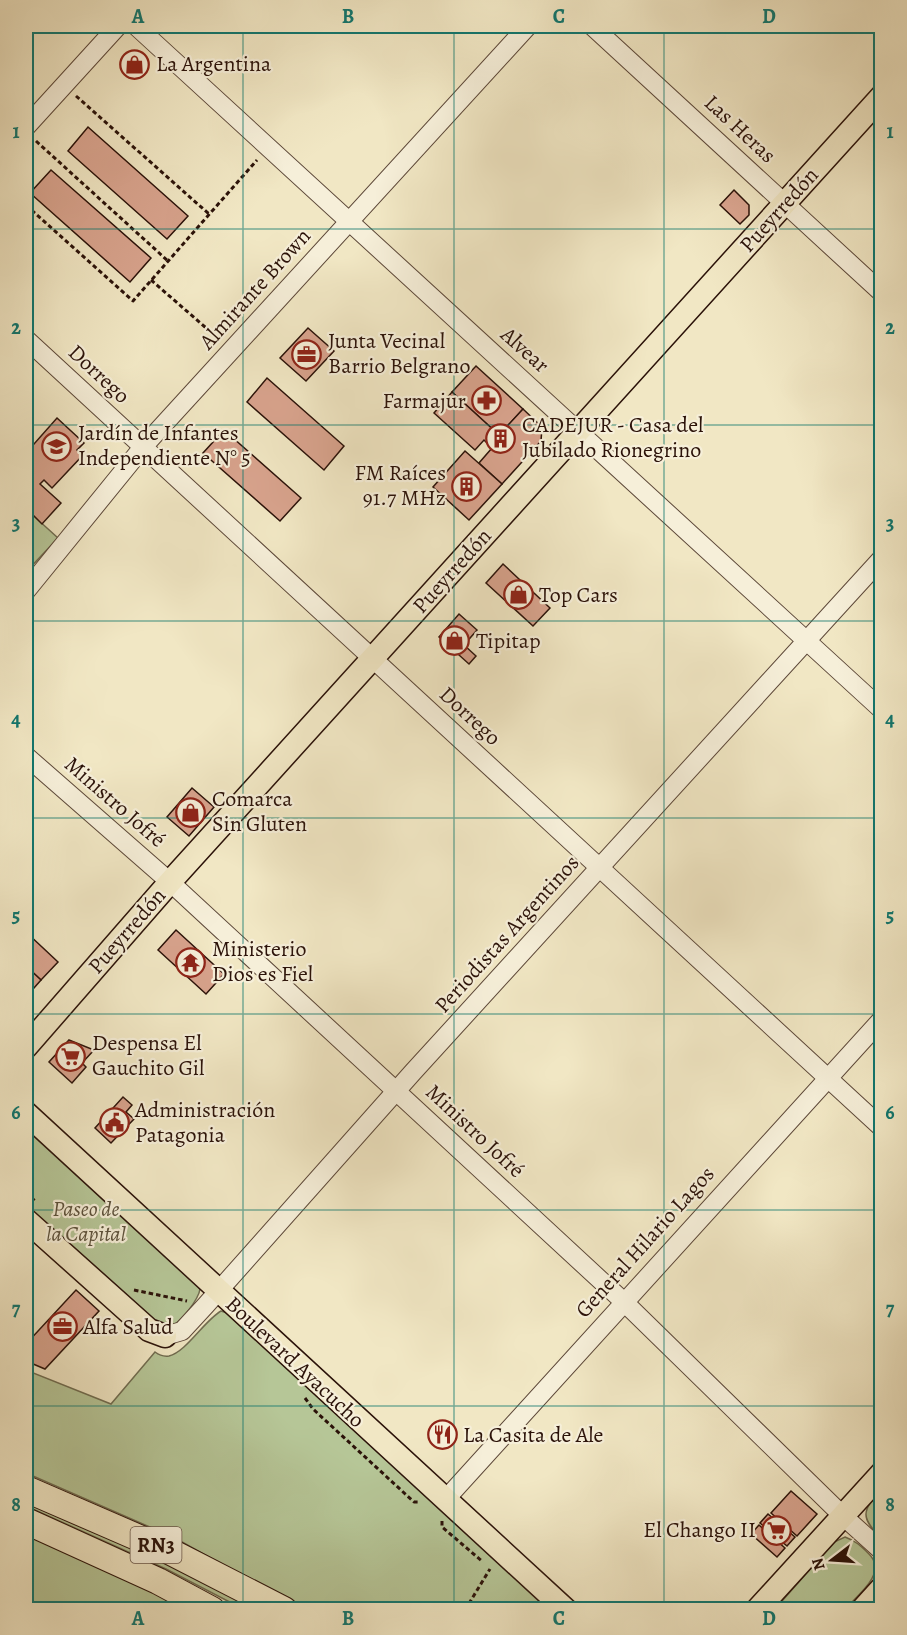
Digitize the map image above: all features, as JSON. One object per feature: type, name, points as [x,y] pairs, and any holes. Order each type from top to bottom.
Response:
[{"type":"highway","name":"RN3","points":[[26,1489],[169,1551],[284,1610]]},
{"type":"highway","name":"RN3","points":[[26,1521],[158,1581],[212,1610]]},
{"type":"main road","name":"Pueyrredón","points":[[26,1047],[170,882],[882,96]]},
{"type":"main road","name":"Boulevard Ayacucho","points":[[26,1113],[213,1298],[445,1500],[566,1610]]},
{"type":"main road","points":[[34,1214],[148,1330],[165,1336]]},
{"type":"main road","points":[[757,1610],[882,1473]]},
{"type":"main road","points":[[862,1610],[882,1588]]},
{"type":"street","points":[[30,133],[64,85],[118,26]]},
{"type":"street","name":"Alvear","points":[[136,26],[882,710]]},
{"type":"street","name":"Almirante Brown","points":[[26,591],[143,447],[528,26]]},
{"type":"street","name":"Las Heras","points":[[592,26],[882,293]]},
{"type":"street","name":"Dorrego","points":[[26,339],[882,1128]]},
{"type":"street","name":"Periodistas Argentinos","points":[[165,1336],[182,1331],[213,1298],[396,1091],[882,558]]},
{"type":"street","name":"Ministro Jofré","points":[[26,756],[170,882],[624,1301],[843,1516],[882,1551]]},
{"type":"street","name":"General Hilario Lagos","points":[[445,1500],[882,1019]]},
{"type":"path","points":[[64,85],[209,214]]},
{"type":"path","points":[[30,133],[168,261]]},
{"type":"path","points":[[26,205],[133,301],[268,147]]},
{"type":"path","points":[[152,280],[232,350]]},
{"type":"path","points":[[26,1192],[34,1214]]},
{"type":"path","points":[[131,1290],[213,1298]]},
{"type":"path","points":[[302,1393],[313,1409],[414,1502],[445,1500]]},
{"type":"path","points":[[442,1527],[498,1576]]},
{"type":"path","points":[[465,1610],[490,1569]]},
{"type":"green space","points":[[26,509],[58,538],[26,572]]},
{"type":"green space","name":"Paseo de la Capital","points":[[26,1126],[195,1281],[200,1289],[199,1293],[179,1321],[170,1326],[155,1323],[26,1207]]},
{"type":"green space","points":[[221,1311],[230,1314],[557,1609],[301,1609],[175,1538],[26,1473],[26,1370],[111,1404],[155,1352],[169,1356],[182,1349]]},
{"type":"green space","points":[[881,1490],[881,1538],[869,1525],[866,1514],[870,1503]]},
{"type":"green space","points":[[26,1501],[168,1564],[261,1609],[243,1609],[166,1569],[26,1506]]},
{"type":"green space","points":[[26,1534],[191,1609],[26,1609]]},
{"type":"green space","points":[[845,1537],[861,1546],[874,1561],[873,1576],[857,1597],[845,1609],[775,1609],[834,1542]]},
{"type":"building","points":[[88,127],[188,216],[167,239],[68,151]]},
{"type":"building","points":[[51,170],[151,258],[130,282],[30,193]]},
{"type":"building","points":[[734,190],[749,205],[749,215],[740,224],[720,205]]},
{"type":"building","name":"Junta Vecinal Barrio Belgrano","points":[[308,328],[334,351],[306,381],[280,358]]},
{"type":"building","name":"Farmajur","points":[[476,366],[523,409],[499,435],[452,392]]},
{"type":"building","points":[[267,378],[344,446],[324,470],[247,402]]},
{"type":"building","name":"CADEJUR - Casa del Jubilado Rionegrino","points":[[452,392],[499,435],[523,409],[542,427],[541,441],[502,484],[479,463],[492,448],[484,440],[475,450],[434,413]]},
{"type":"building","name":"Jardín de Infantes Independiente N° 5","points":[[57,418],[84,443],[77,450],[83,455],[52,488],[44,480],[40,484],[61,503],[42,524],[26,508],[26,453]]},
{"type":"building","points":[[224,430],[301,498],[280,521],[203,453]]},
{"type":"building","name":"FM Raíces 91.7 MHz","points":[[465,451],[502,484],[469,520],[433,487]]},
{"type":"building","name":"Top Cars","points":[[503,564],[550,608],[533,626],[486,583]]},
{"type":"building","name":"Tipitap","points":[[459,614],[477,630],[464,645],[476,656],[469,664],[439,637]]},
{"type":"building","name":"Comarca Sin Gluten","points":[[192,788],[214,807],[189,836],[167,817]]},
{"type":"building","name":"Ministerio Dios es Fiel","points":[[176,930],[224,974],[206,994],[158,950]]},
{"type":"building","points":[[26,932],[58,962],[41,980],[26,966]]},
{"type":"building","points":[[26,966],[41,980],[26,997]]},
{"type":"building","name":"Despensa El Gauchito Gil","points":[[69,1040],[94,1050],[82,1063],[86,1067],[72,1083],[49,1062]]},
{"type":"building","name":"Administración Patagonia","points":[[123,1097],[132,1105],[126,1112],[134,1119],[111,1143],[95,1128]]},
{"type":"building","name":"Alfa Salud","points":[[76,1290],[99,1311],[45,1369],[26,1361],[26,1344]]},
{"type":"building","points":[[791,1491],[817,1514],[797,1536],[771,1513]]},
{"type":"building","name":"El Chango II","points":[[768,1514],[795,1537],[787,1546],[760,1523]]},
{"type":"building","points":[[759,1525],[785,1548],[777,1557],[751,1534]]},
{"type":"place","name":"La Argentina","points":[[135,64]]},
{"type":"place","name":"Junta Vecinal Barrio Belgrano","points":[[307,354]]},
{"type":"place","name":"Farmajur","points":[[487,401]]},
{"type":"place","name":"CADEJUR - Casa del Jubilado Rionegrino","points":[[501,438]]},
{"type":"place","name":"Jardín de Infantes Independiente N° 5","points":[[57,446]]},
{"type":"place","name":"FM Raíces 91.7 MHz","points":[[467,486]]},
{"type":"place","name":"Top Cars","points":[[518,595]]},
{"type":"place","name":"Tipitap","points":[[455,641]]},
{"type":"place","name":"Comarca Sin Gluten","points":[[191,812]]},
{"type":"place","name":"Ministerio Dios es Fiel","points":[[191,962]]},
{"type":"place","name":"Despensa El Gauchito Gil","points":[[71,1056]]},
{"type":"place","name":"Administración Patagonia","points":[[114,1123]]},
{"type":"place","name":"Alfa Salud","points":[[62,1327]]},
{"type":"place","name":"La Casita de Ale","points":[[442,1435]]},
{"type":"place","name":"El Chango II","points":[[777,1530]]}]
